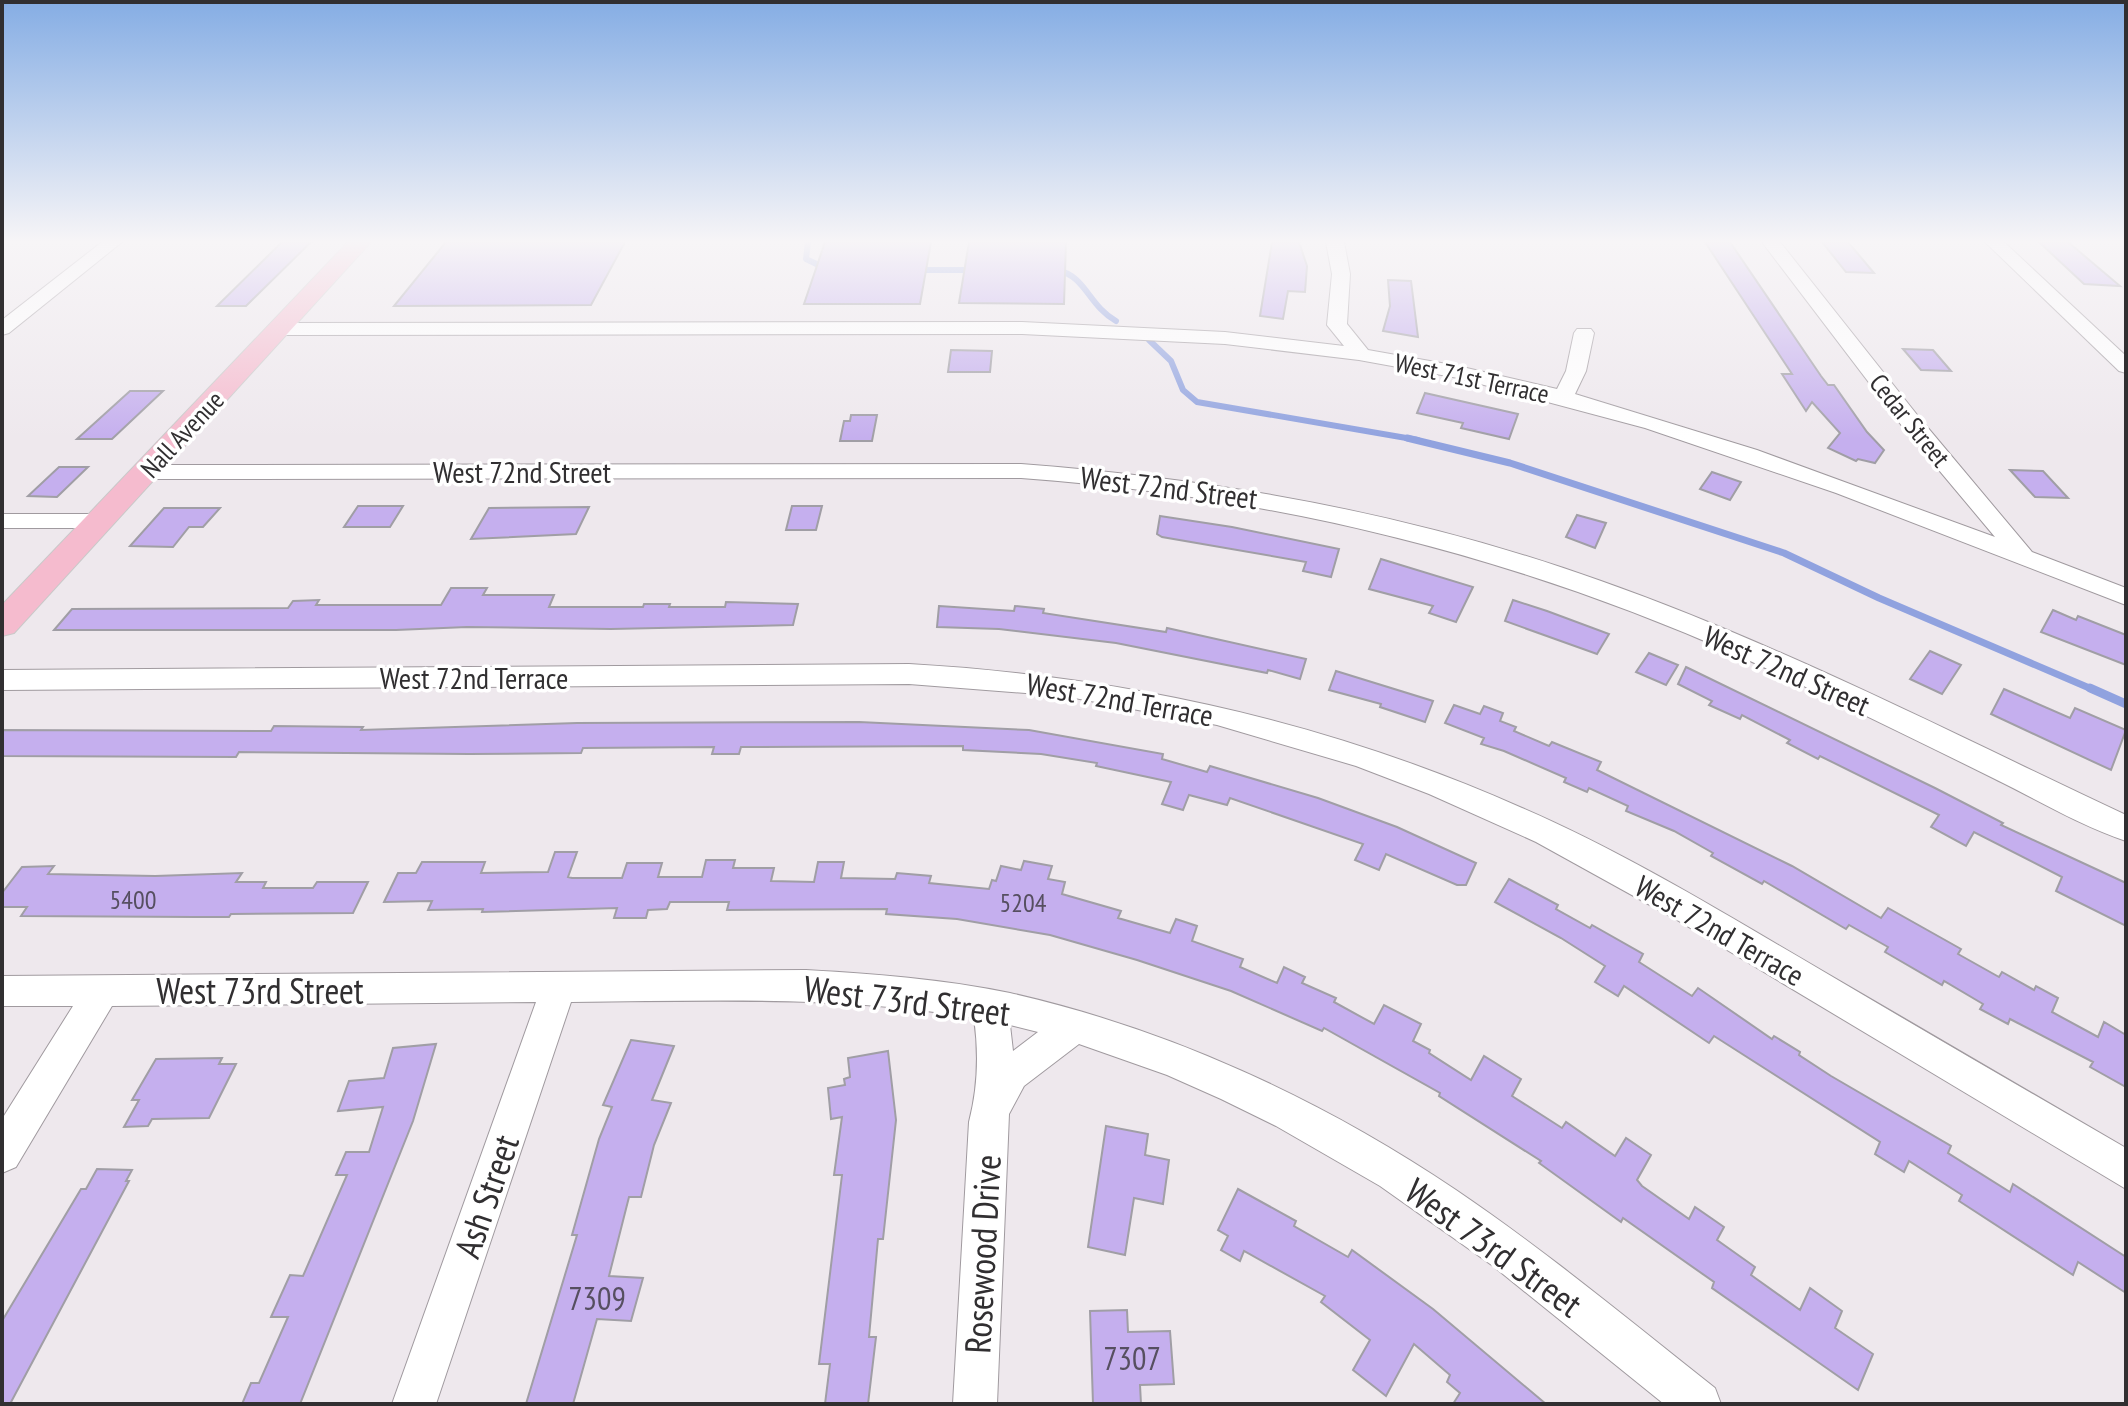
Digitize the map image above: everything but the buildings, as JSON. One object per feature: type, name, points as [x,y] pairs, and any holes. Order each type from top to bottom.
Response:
[{"type":"main road","name":"Nall Avenue","points":[[2,625],[299,308]]},
{"type":"street","points":[[2,329],[29,308]]},
{"type":"street","points":[[1338,308],[1337,325],[1361,354]]},
{"type":"street","name":"Cedar Street","points":[[1822,308],[1910,421],[2024,556]]},
{"type":"street","points":[[2063,308],[2126,367]]},
{"type":"street","points":[[1298,345],[1313,341],[1337,325]]},
{"type":"street","name":"West 71st Terrace","points":[[279,329],[1053,327],[1167,333],[1361,354],[1563,398],[1704,439],[1800,472],[2126,597]]},
{"type":"street","name":"West 71st Terrace","points":[[1563,398],[1576,371],[1584,333]]},
{"type":"street","name":"West 72nd Street","points":[[147,472],[1021,471],[1146,481],[1286,502],[1390,524],[1513,560],[1646,608],[1789,669],[2126,829]]},
{"type":"street","points":[[2,521],[101,521]]},
{"type":"street","name":"West 72nd Terrace","points":[[2,680],[909,674],[968,676],[1087,688],[1173,704],[1260,725],[1379,762],[1534,828],[1742,942],[2126,1170]]},
{"type":"street","name":"West 73rd Street","points":[[2,991],[806,985],[905,992],[989,1006],[1074,1026],[1215,1077],[1341,1142],[1439,1202],[1522,1262],[1699,1404]]},
{"type":"street","name":"Ash Street","points":[[414,1404],[558,988]]},
{"type":"street","points":[[2,1154],[102,991]]},
{"type":"street","name":"Rosewood Drive","points":[[989,1006],[995,1057],[993,1105]]},
{"type":"street","name":"Rosewood Drive","points":[[975,1404],[988,1122],[993,1105],[1011,1074],[1074,1026]]},
{"type":"waterway","points":[[1100,308],[1116,321]]},
{"type":"waterway","points":[[1149,340],[1171,361],[1183,390],[1197,402],[1409,438]]},
{"type":"waterway","points":[[1409,438],[1418,440]]},
{"type":"waterway","points":[[1409,438],[1510,463],[1784,553],[1879,598],[2094,690]]},
{"type":"waterway","points":[[2090,688],[2126,704]]}]
